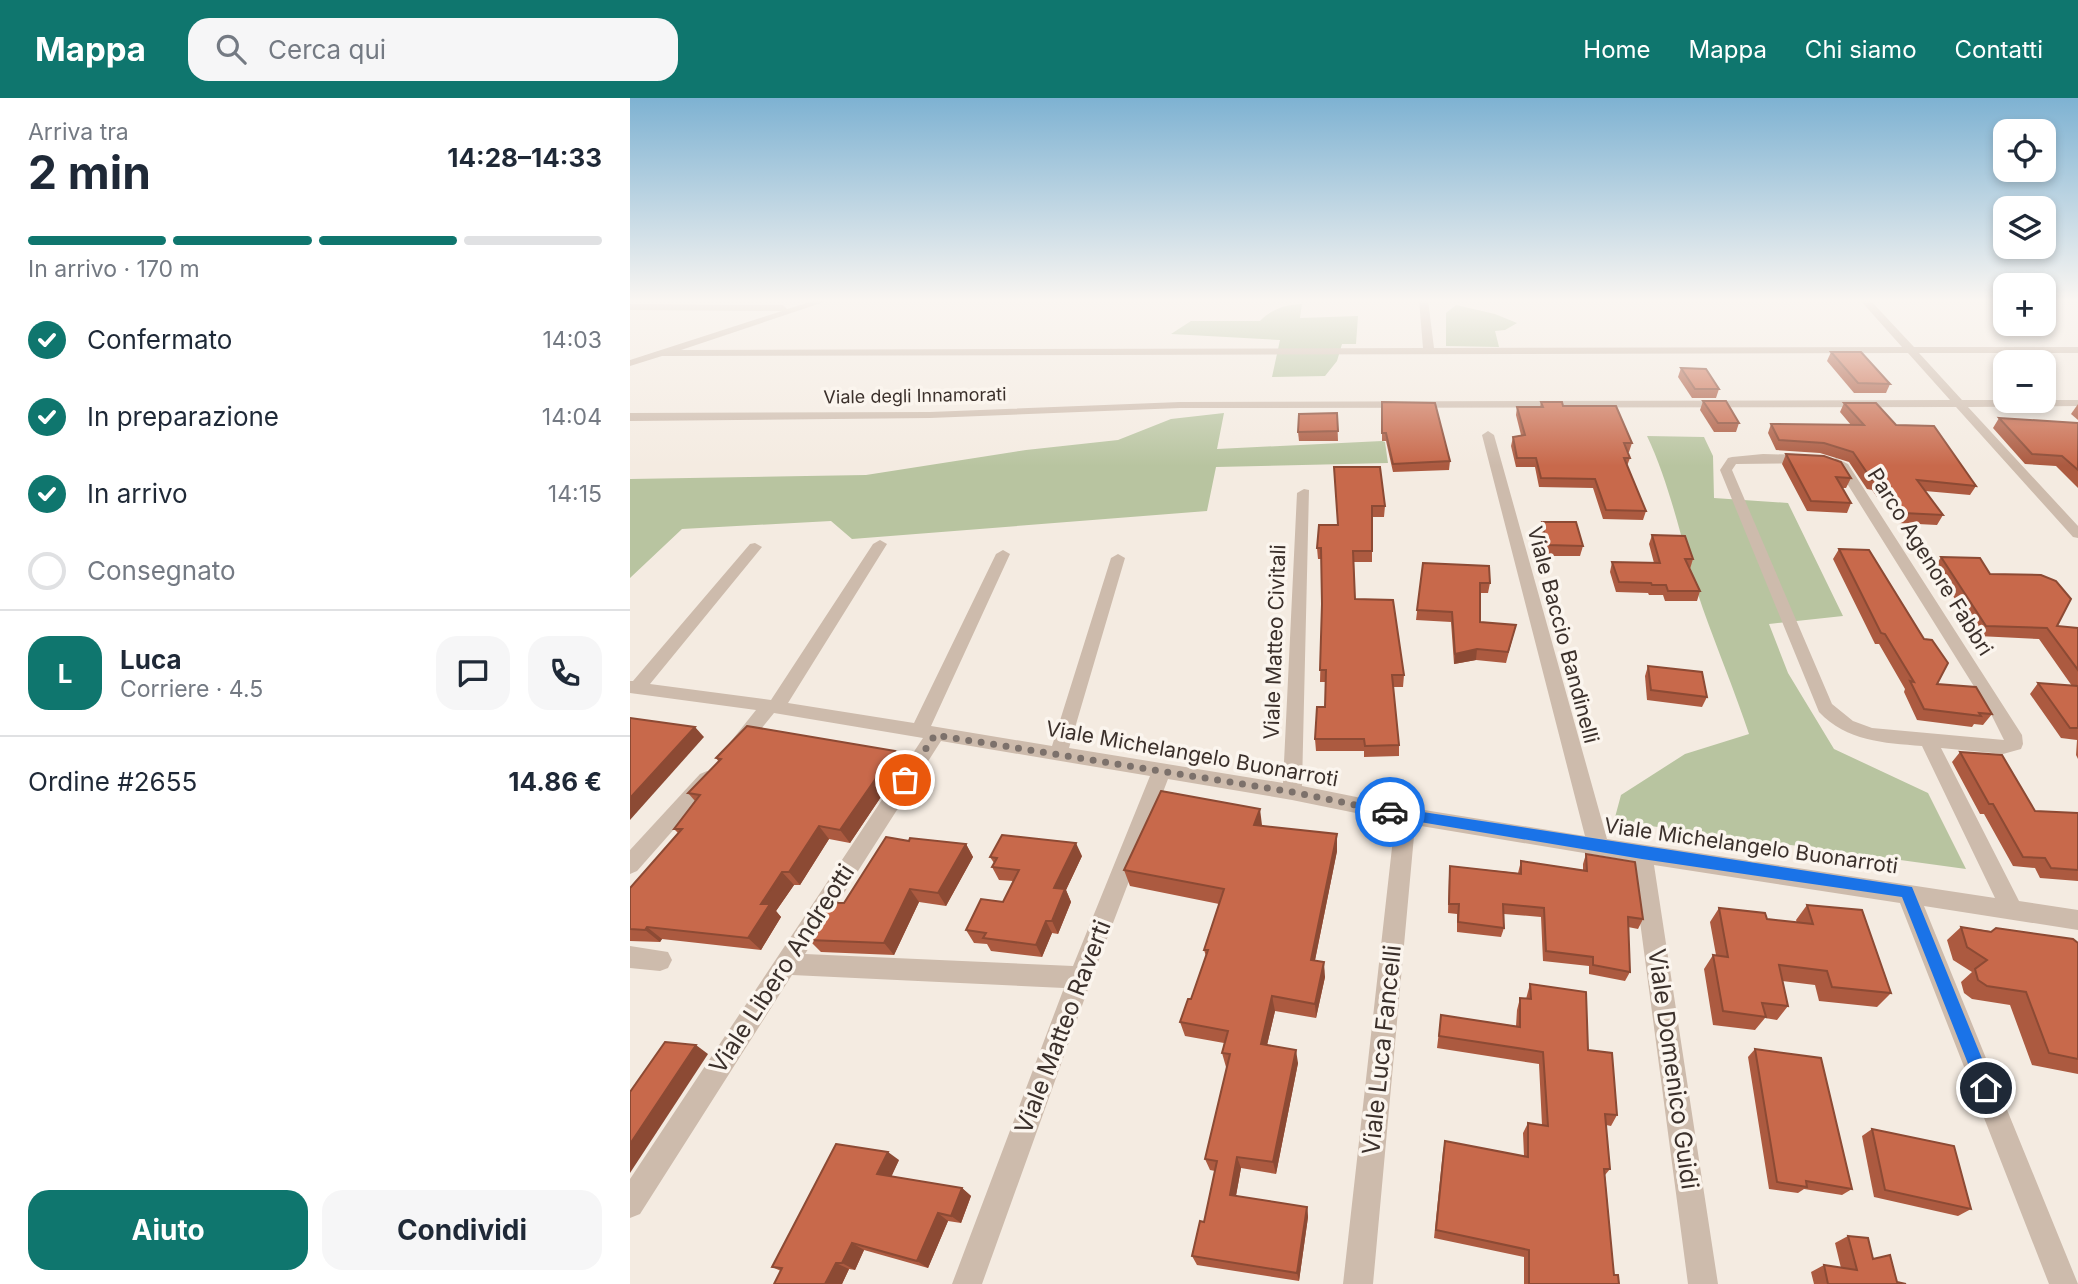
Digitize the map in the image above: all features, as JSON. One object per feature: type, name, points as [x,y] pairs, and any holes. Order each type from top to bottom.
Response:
[{"type":"street","points":[[630,363],[654,355]]},
{"type":"street","points":[[1915,355],[2078,534]]},
{"type":"street","name":"Viale degli Innamorati","points":[[630,417],[930,415],[1194,405],[2078,403]]},
{"type":"street","name":"Viale Baccio Bandinelli","points":[[1488,435],[1598,846]]},
{"type":"street","name":"Parco Agenore Fabbri","points":[[1763,458],[1818,459],[1836,462],[1843,467],[2013,735],[2014,744],[2003,747],[1928,740],[1851,730],[1837,722],[1825,707],[1731,488],[1726,470],[1732,461],[1763,458]]},
{"type":"street","name":"Viale Matteo Civitali","points":[[1292,792],[1304,493]]},
{"type":"street","points":[[630,865],[773,707],[880,544]]},
{"type":"street","points":[[634,687],[755,547]]},
{"type":"street","name":"Viale Libero Andreotti","points":[[630,1203],[785,964],[927,733],[1003,554]]},
{"type":"street","points":[[1059,755],[1118,558]]},
{"type":"street","name":"Viale Michelangelo Buonarroti","points":[[634,687],[773,707],[1292,792],[1406,815],[1598,846],[2078,920]]},
{"type":"street","points":[[1928,740],[2011,909]]},
{"type":"street","name":"Viale Matteo Raverti","points":[[967,1284],[1080,978],[1162,771]]},
{"type":"street","name":"Viale Luca Fancelli","points":[[1358,1284],[1406,815]]},
{"type":"street","name":"Viale Domenico Guidi","points":[[1642,853],[1703,1284]]},
{"type":"street","points":[[1907,892],[2064,1284]]},
{"type":"street","points":[[630,957],[660,960]]},
{"type":"street","points":[[785,964],[1080,978]]},
{"type":"green space","points":[[1277,355],[1339,355],[1325,376],[1272,377]]},
{"type":"green space","points":[[1224,413],[1217,449],[1382,441],[1385,442],[1388,463],[1216,467],[1207,511],[852,539],[831,521],[682,529],[630,578],[630,479],[866,475],[1026,450],[1118,440],[1171,419]]},
{"type":"green space","points":[[1647,436],[1704,437],[1713,456],[1714,498],[1788,503],[1843,616],[1769,624],[1788,673],[1834,749],[1928,793],[1966,869],[1614,821],[1621,795],[1685,754],[1749,734],[1703,609],[1664,478]]},
{"type":"building","points":[[1834,355],[1864,355],[1890,384],[1858,383]]},
{"type":"building","points":[[1681,368],[1706,369],[1719,389],[1695,389]]},
{"type":"building","points":[[1703,401],[1726,401],[1739,423],[1718,423]]},
{"type":"building","points":[[1382,402],[1435,403],[1450,461],[1393,464],[1386,433],[1382,433]]},
{"type":"building","points":[[1541,402],[1562,402],[1563,406],[1616,406],[1632,443],[1624,443],[1630,458],[1624,458],[1646,511],[1606,510],[1595,479],[1541,478],[1536,458],[1517,458],[1513,437],[1525,435],[1517,407],[1543,407]]},
{"type":"building","points":[[1844,403],[1876,403],[1896,425],[1934,426],[1976,486],[1917,480],[1943,515],[1903,513],[1886,487],[1882,487],[1877,480],[1872,480],[1853,452],[1824,443],[1779,440],[1771,424],[1864,425]]},
{"type":"building","points":[[1337,413],[1338,431],[1298,432],[1299,414]]},
{"type":"building","points":[[1999,418],[2078,423],[2078,470],[2062,456],[2032,454]]},
{"type":"building","points":[[1786,454],[1824,456],[1841,462],[1851,478],[1836,477],[1851,503],[1811,501]]},
{"type":"building","points":[[1334,467],[1380,467],[1385,506],[1372,506],[1372,551],[1353,551],[1355,599],[1393,600],[1404,675],[1392,675],[1399,745],[1365,746],[1364,739],[1315,739],[1317,707],[1325,707],[1326,670],[1320,670],[1321,548],[1317,548],[1319,525],[1338,525]]},
{"type":"building","points":[[1542,522],[1576,522],[1583,546],[1547,545]]},
{"type":"building","points":[[1652,535],[1685,536],[1693,559],[1685,559],[1700,591],[1668,591],[1666,585],[1619,582],[1612,562],[1660,563]]},
{"type":"building","points":[[1839,549],[1869,550],[1924,639],[1932,640],[1948,663],[1937,684],[1976,687],[1992,714],[1979,713],[1981,716],[1924,709],[1910,681],[1914,682],[1885,634],[1881,633]]},
{"type":"building","points":[[1941,557],[1980,558],[1990,574],[2041,575],[2056,581],[2071,599],[2057,626],[2078,628],[2078,670],[2047,628],[1986,626]]},
{"type":"building","points":[[1423,563],[1489,566],[1490,583],[1480,583],[1480,622],[1516,625],[1508,652],[1477,649],[1455,654],[1452,612],[1417,610]]},
{"type":"building","points":[[1648,666],[1702,672],[1707,697],[1651,690]]},
{"type":"building","points":[[2038,683],[2078,686],[2078,728],[2070,728]]},
{"type":"building","points":[[630,718],[695,727],[630,798]]},
{"type":"building","points":[[747,726],[895,751],[840,830],[819,826],[789,872],[782,872],[761,904],[770,904],[748,938],[647,927],[645,930],[630,929],[630,888],[682,829],[674,829],[700,795],[688,793],[721,759],[716,758]]},
{"type":"building","points":[[1960,752],[2002,755],[2035,811],[2078,813],[2078,870],[2051,868],[2045,858],[2023,857]]},
{"type":"building","points":[[1161,791],[1260,809],[1254,825],[1337,834],[1311,960],[1324,962],[1315,1004],[1272,996],[1261,1044],[1296,1050],[1273,1162],[1237,1157],[1230,1195],[1307,1207],[1297,1273],[1192,1256],[1200,1221],[1204,1222],[1217,1161],[1205,1159],[1230,1054],[1222,1053],[1228,1031],[1180,1022],[1208,950],[1204,950],[1224,889],[1124,870]]},
{"type":"building","points":[[1002,835],[1076,843],[1054,888],[1065,889],[1052,921],[1046,921],[1036,945],[983,938],[986,933],[966,930],[981,899],[1003,902],[1019,870],[992,867],[997,858],[990,857]]},
{"type":"building","points":[[886,837],[966,844],[938,893],[910,889],[884,943],[809,940],[832,903],[844,903]]},
{"type":"building","points":[[1586,854],[1635,862],[1643,919],[1628,917],[1630,972],[1593,965],[1593,957],[1546,951],[1544,908],[1503,904],[1504,928],[1458,922],[1459,904],[1449,904],[1450,866],[1521,874],[1521,861],[1587,871]]},
{"type":"building","points":[[1807,905],[1862,910],[1891,993],[1832,987],[1827,971],[1779,965],[1788,1006],[1762,1003],[1766,1017],[1723,1011],[1713,955],[1728,957],[1719,908],[1765,913],[1767,919],[1813,924]]},
{"type":"building","points":[[1961,927],[1991,932],[1996,928],[2073,939],[2078,943],[2078,1059],[2049,1053],[2026,992],[1987,986],[1978,980],[1975,969],[1987,960],[1967,947]]},
{"type":"building","points":[[1530,984],[1586,992],[1588,1050],[1612,1053],[1617,1115],[1605,1114],[1610,1169],[1604,1169],[1614,1275],[1618,1275],[1619,1284],[1529,1284],[1529,1250],[1436,1230],[1445,1141],[1528,1157],[1528,1123],[1548,1126],[1543,1052],[1439,1036],[1441,1015],[1520,1027],[1520,998],[1531,999]]},
{"type":"building","points":[[665,1042],[696,1045],[630,1144],[630,1092]]},
{"type":"building","points":[[1755,1049],[1821,1058],[1852,1189],[1806,1181],[1807,1187],[1777,1182]]},
{"type":"building","points":[[1872,1129],[1954,1146],[1971,1209],[1885,1190]]},
{"type":"building","points":[[836,1144],[888,1152],[877,1174],[962,1188],[951,1216],[938,1213],[917,1261],[852,1243],[842,1263],[836,1263],[825,1284],[774,1284],[782,1268],[772,1267]]},
{"type":"building","points":[[1848,1236],[1868,1238],[1873,1259],[1890,1255],[1897,1282],[1906,1284],[1828,1284],[1824,1265],[1857,1270]]},
{"type":"way so far","points":[[905,780],[935,735],[1292,792],[1390,812]]},
{"type":"route","points":[[1390,812],[1907,892],[1986,1088]]}]
